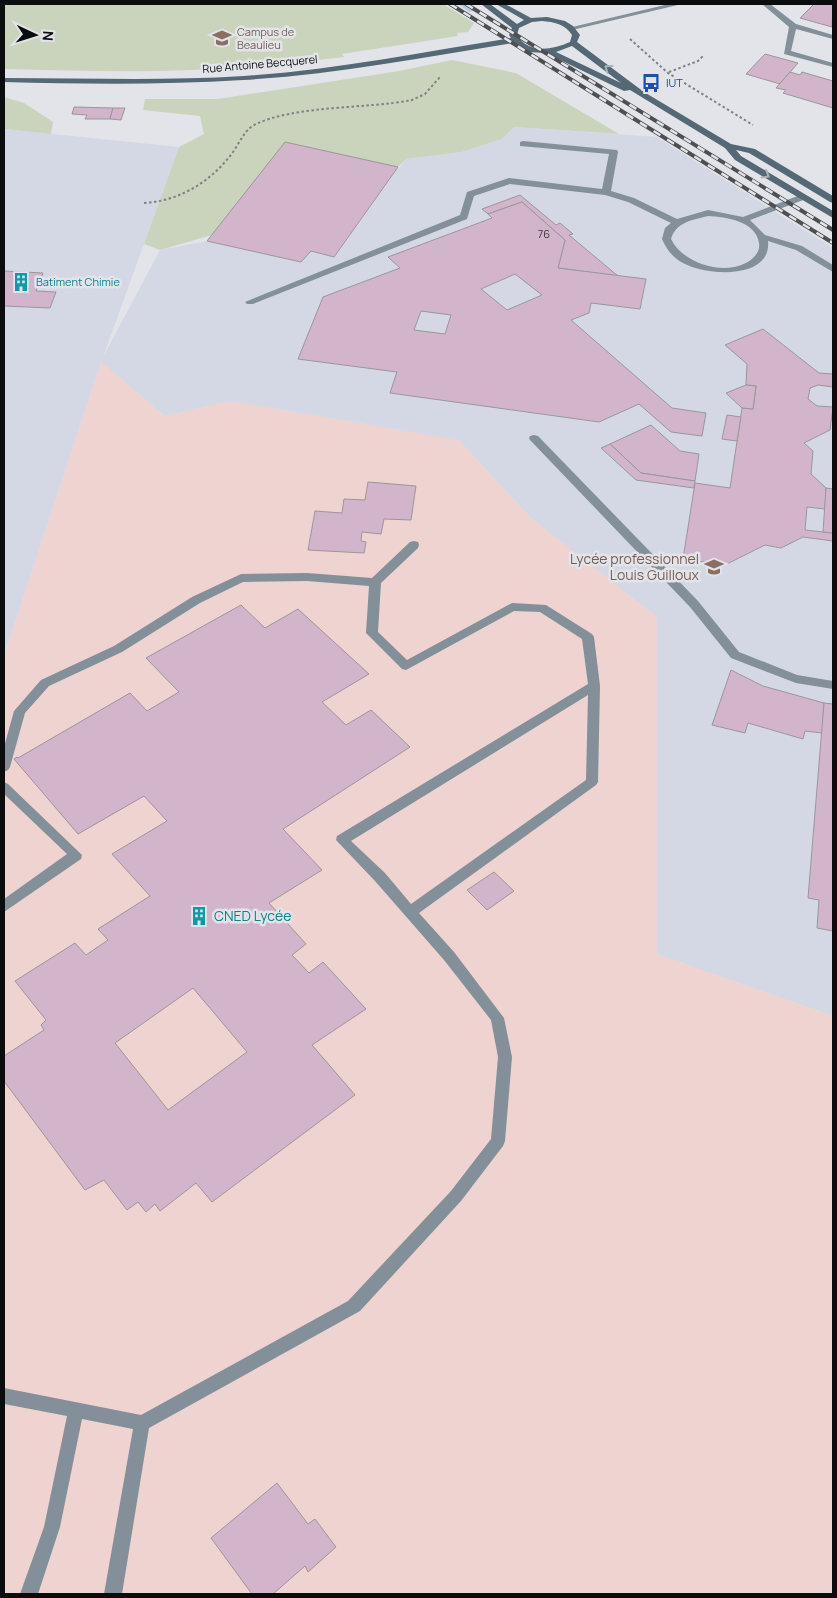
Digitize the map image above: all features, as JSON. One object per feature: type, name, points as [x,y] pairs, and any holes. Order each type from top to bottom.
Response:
[{"type":"main road","points":[[485,4],[516,27]]},
{"type":"main road","points":[[500,4],[530,20],[556,21],[572,28],[576,35],[574,43],[562,49],[548,51],[529,49],[515,40],[513,32],[516,27],[530,20]]},
{"type":"main road","name":"Rue Antoine Becquerel","points":[[4,80],[148,81],[244,78],[322,70],[515,40]]},
{"type":"main road","points":[[574,43],[641,94],[728,146],[752,151],[833,200]]},
{"type":"main road","points":[[548,51],[619,86],[641,94]]},
{"type":"main road","points":[[728,146],[738,158],[833,215]]},
{"type":"street","points":[[572,28],[678,4]]},
{"type":"street","points":[[766,4],[793,26],[833,37]]},
{"type":"street","points":[[793,26],[787,52],[833,65]]},
{"type":"street","points":[[523,144],[614,152],[606,192]]},
{"type":"street","points":[[250,302],[464,217],[470,194],[509,181],[606,192],[631,200],[676,222]]},
{"type":"street","points":[[743,220],[803,196]]},
{"type":"street","points":[[708,213],[728,215],[754,226],[763,237],[765,247],[761,256],[754,262],[734,269],[708,270],[684,262],[674,255],[667,245],[666,235],[676,222],[692,215],[708,213]]},
{"type":"street","points":[[763,237],[799,248],[833,269]]},
{"type":"street","points":[[534,438],[694,604],[734,655],[796,679],[833,685]]},
{"type":"street","points":[[410,912],[592,782],[594,686],[588,637],[542,608],[512,607],[406,666],[372,632],[375,582],[414,545]]},
{"type":"street","points":[[4,767],[20,711],[45,683],[118,649],[203,596],[241,578],[306,578],[375,582]]},
{"type":"street","points":[[4,1396],[142,1423],[354,1306],[456,1196],[498,1140],[505,1057],[497,1018],[449,956],[380,877],[342,840],[594,686]]},
{"type":"street","points":[[4,787],[76,856],[4,906]]},
{"type":"street","points":[[29,1594],[52,1527],[76,1411]]},
{"type":"street","points":[[113,1594],[142,1423]]},
{"type":"path","points":[[629,38],[668,72],[757,127]]},
{"type":"path","points":[[668,72],[698,61],[703,56]]},
{"type":"path","points":[[144,203],[159,203],[181,195],[213,174],[234,151],[246,132],[256,124],[317,112],[375,106],[420,98],[441,76]]},
{"type":"shaded area","name":"Lycée professionnel Louis Guilloux","points":[[514,127],[657,137],[833,248],[833,1016],[657,954],[657,617],[531,518],[459,440],[231,401],[165,416],[101,362],[4,655],[4,129],[179,147],[103,357],[160,250],[207,241],[285,142],[399,168],[406,159],[462,152],[502,139]]},
{"type":"shaded area","points":[[101,362],[165,416],[231,401],[459,440],[531,518],[657,617],[657,954],[833,1016],[833,1594],[4,1594],[4,655]]},
{"type":"green space","name":"Campus de Beaulieu","points":[[4,4],[443,4],[474,23],[468,32],[457,33],[458,36],[342,54],[344,57],[279,64],[162,71],[4,69]]},
{"type":"green space","points":[[452,60],[516,73],[619,134],[514,127],[502,139],[462,152],[406,159],[396,169],[397,167],[285,142],[212,235],[160,250],[144,244],[179,147],[204,134],[200,116],[143,110],[145,99],[218,99],[399,71]]},
{"type":"green space","points":[[4,97],[24,103],[53,122],[51,134],[4,129]]},
{"type":"building","points":[[814,4],[833,4],[832,27],[800,18]]},
{"type":"building","points":[[765,54],[798,63],[780,84],[746,74]]},
{"type":"building","points":[[790,72],[800,75],[802,72],[833,81],[833,108],[783,93],[786,90],[776,88]]},
{"type":"building","points":[[74,107],[113,108],[110,119],[85,119],[87,115],[72,114]]},
{"type":"building","points":[[113,108],[125,108],[121,120],[110,119]]},
{"type":"building","points":[[285,142],[398,167],[334,257],[311,251],[301,262],[207,241]]},
{"type":"building","points":[[520,195],[556,225],[560,223],[573,234],[569,235],[618,276],[558,268],[565,240],[522,202],[488,214],[482,209]]},
{"type":"building","points":[[522,202],[565,240],[558,268],[646,279],[640,309],[591,303],[589,313],[571,320],[672,408],[706,413],[702,436],[671,432],[639,404],[599,422],[390,393],[397,372],[298,359],[323,297],[400,268],[388,257],[492,218],[488,214]],"holes":[[[515,274],[542,295],[507,310],[481,289]],[[421,311],[451,315],[445,334],[414,330]]]},
{"type":"building","name":"Batiment Chimie","points":[[4,271],[43,273],[36,291],[56,292],[50,308],[4,306]]},
{"type":"building","points":[[763,329],[819,373],[833,374],[833,387],[818,385],[810,388],[808,399],[817,406],[833,407],[830,430],[804,443],[813,451],[811,474],[826,488],[825,509],[807,507],[805,530],[833,533],[833,541],[803,537],[781,548],[765,545],[725,565],[683,559],[695,483],[730,488],[742,408],[753,409],[756,386],[746,385],[747,364],[725,345]]},
{"type":"building","points":[[746,385],[756,386],[753,409],[742,408],[726,393]]},
{"type":"building","points":[[727,415],[741,417],[737,441],[722,439]]},
{"type":"building","points":[[651,425],[680,451],[699,454],[695,481],[641,473],[610,444]]},
{"type":"building","points":[[610,444],[641,473],[695,481],[694,488],[636,480],[601,448]]},
{"type":"building","points":[[368,482],[416,486],[411,520],[384,519],[381,534],[362,532],[361,541],[366,542],[364,553],[308,550],[315,511],[342,513],[344,499],[365,500]]},
{"type":"building","points":[[826,488],[833,489],[833,533],[823,532]]},
{"type":"building","name":"CNED Lycée","points":[[241,605],[265,628],[298,609],[369,674],[322,702],[346,725],[371,710],[410,747],[283,829],[322,870],[269,903],[306,944],[292,955],[309,973],[323,962],[366,1009],[312,1045],[355,1095],[212,1202],[196,1183],[160,1211],[155,1204],[146,1212],[138,1202],[127,1210],[104,1180],[85,1190],[4,1081],[4,1056],[44,1030],[41,1025],[46,1020],[15,981],[75,943],[86,955],[108,940],[98,929],[150,896],[112,854],[167,821],[144,796],[78,834],[14,759],[130,693],[147,711],[179,692],[146,658]],"holes":[[[193,988],[247,1052],[168,1110],[115,1043]]]},
{"type":"building","points":[[731,670],[763,686],[824,703],[822,733],[805,731],[803,739],[748,723],[745,733],[712,725]]},
{"type":"building","points":[[824,703],[833,704],[833,931],[817,928],[819,900],[808,898]]},
{"type":"building","points":[[494,872],[514,891],[487,910],[467,890]]},
{"type":"building","points":[[277,1483],[308,1524],[315,1519],[336,1547],[308,1572],[305,1566],[273,1594],[252,1594],[211,1538]]},
{"type":"waterway","points":[[462,4],[472,10]]},
{"type":"railway","points":[[450,4],[833,243]]},
{"type":"railway","points":[[466,4],[833,230]]},
{"type":"place","name":"Campus de Beaulieu","points":[[222,38]]},
{"type":"place","name":"IUT","points":[[651,83]]},
{"type":"place","name":"Batiment Chimie","points":[[21,282]]},
{"type":"place","name":"Lycée professionnel Louis Guilloux","points":[[714,567]]},
{"type":"place","name":"CNED Lycée","points":[[199,916]]}]
